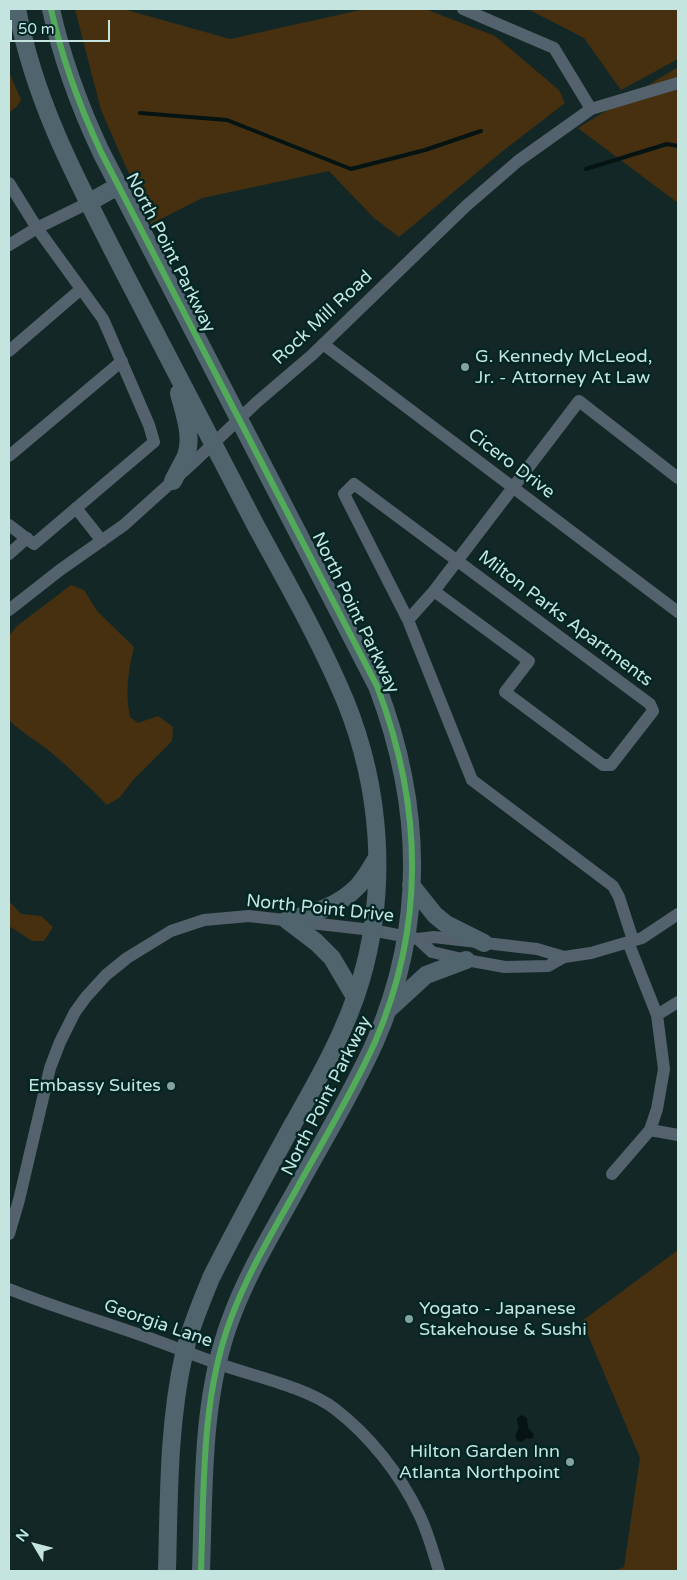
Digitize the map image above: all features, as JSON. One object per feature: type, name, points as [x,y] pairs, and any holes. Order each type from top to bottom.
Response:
[{"type":"street","name":"North Point Parkway","points":[[17,9],[26,48],[42,101],[69,165],[213,444],[308,622],[345,698],[366,764],[374,804],[377,895],[372,930],[361,980],[333,1050],[211,1278],[198,1309],[184,1352],[174,1409],[167,1571]]},
{"type":"street","name":"North Point Parkway","points":[[51,9],[63,57],[78,100],[118,186],[240,418],[377,686],[396,741],[407,794],[411,845],[412,938],[398,972],[386,1012],[361,1070],[249,1278],[230,1321],[217,1364],[208,1420],[201,1571]]},
{"type":"street","points":[[463,9],[554,48],[591,109]]},
{"type":"street","name":"Rock Mill Road","points":[[9,610],[60,570],[124,525],[323,344],[466,206],[518,161],[591,109],[678,83]]},
{"type":"street","points":[[9,183],[37,228],[103,320],[149,425],[154,442],[34,544],[9,525]]},
{"type":"street","points":[[9,245],[37,228],[118,186]]},
{"type":"street","points":[[9,351],[80,289]]},
{"type":"street","name":"Cicero Drive","points":[[323,344],[678,612]]},
{"type":"street","points":[[9,456],[122,361]]},
{"type":"street","points":[[173,366],[188,429],[189,443],[186,455],[173,481]]},
{"type":"street","name":"Milton Parks Apartments","points":[[408,620],[434,591],[579,401],[678,478]]},
{"type":"street","name":"Milton Parks Apartments","points":[[434,591],[529,661],[505,692],[603,765],[611,765],[653,712],[650,704],[354,484],[344,494],[408,620],[472,780],[613,886],[619,897],[630,941],[657,1015],[664,1068],[657,1109],[650,1130]]},
{"type":"street","points":[[76,508],[102,541]]},
{"type":"street","points":[[9,554],[27,538]]},
{"type":"street","points":[[287,920],[318,912],[346,897],[358,886],[377,858]]},
{"type":"street","points":[[411,885],[435,915],[446,924],[484,944]]},
{"type":"street","points":[[412,938],[432,952],[466,960],[505,967],[548,966],[564,957],[591,953],[642,938],[678,914]]},
{"type":"street","name":"North Point Drive","points":[[9,1234],[19,1200],[50,1068],[60,1042],[75,1012],[86,997],[106,975],[127,958],[170,931],[204,920],[249,916],[372,930],[412,938]]},
{"type":"street","points":[[287,920],[316,942],[332,958],[355,997]]},
{"type":"street","points":[[412,938],[434,937],[538,949],[564,957]]},
{"type":"street","points":[[386,1012],[426,975],[466,960]]},
{"type":"street","points":[[657,1015],[678,1002]]},
{"type":"street","points":[[612,1174],[650,1130],[678,1135]]},
{"type":"street","name":"Georgia Lane","points":[[9,1289],[217,1364],[302,1391],[333,1408],[358,1429],[377,1449],[401,1482],[420,1515],[439,1571]]},
{"type":"shaded area","points":[[75,9],[123,9],[230,39],[365,9],[425,9],[495,36],[559,90],[565,103],[504,150],[399,237],[374,218],[329,171],[202,198],[151,224],[101,110]]},
{"type":"shaded area","points":[[528,9],[678,9],[678,59],[621,90],[584,38]]},
{"type":"shaded area","points":[[678,67],[678,203],[578,128]]},
{"type":"shaded area","points":[[9,72],[21,100],[9,113]]},
{"type":"shaded area","points":[[71,585],[84,590],[97,611],[134,647],[128,682],[130,717],[138,723],[158,716],[173,727],[172,741],[133,780],[120,797],[107,805],[60,760],[9,720],[9,636],[17,626]]},
{"type":"shaded area","points":[[9,901],[21,914],[41,916],[53,927],[44,941],[32,941],[9,926]]},
{"type":"shaded area","points":[[678,1250],[678,1571],[614,1571],[624,1567],[640,1458],[582,1321]]},
{"type":"shaded area","points":[[522,1415],[527,1418],[528,1428],[534,1434],[533,1438],[526,1438],[522,1442],[517,1441],[515,1436],[519,1428],[517,1418]]},
{"type":"waterway","points":[[140,113],[227,120],[351,169],[425,150],[481,131]]},
{"type":"waterway","points":[[586,169],[667,144],[678,146]]},
{"type":"cycle path","points":[[51,9],[60,46],[72,82],[101,152],[377,686],[392,730],[403,775],[410,819],[412,864],[410,909],[403,953],[392,998],[375,1042],[358,1077],[245,1284],[230,1321],[221,1351],[214,1381],[206,1445],[201,1571]]},
{"type":"place","name":"G. Kennedy McLeod, Jr. - Attorney At Law","points":[[465,367]]},
{"type":"place","name":"Embassy Suites","points":[[171,1086]]},
{"type":"place","name":"Yogato - Japanese Stakehouse & Sushi","points":[[409,1319]]},
{"type":"place","name":"Hilton Garden Inn Atlanta Northpoint","points":[[570,1462]]}]
